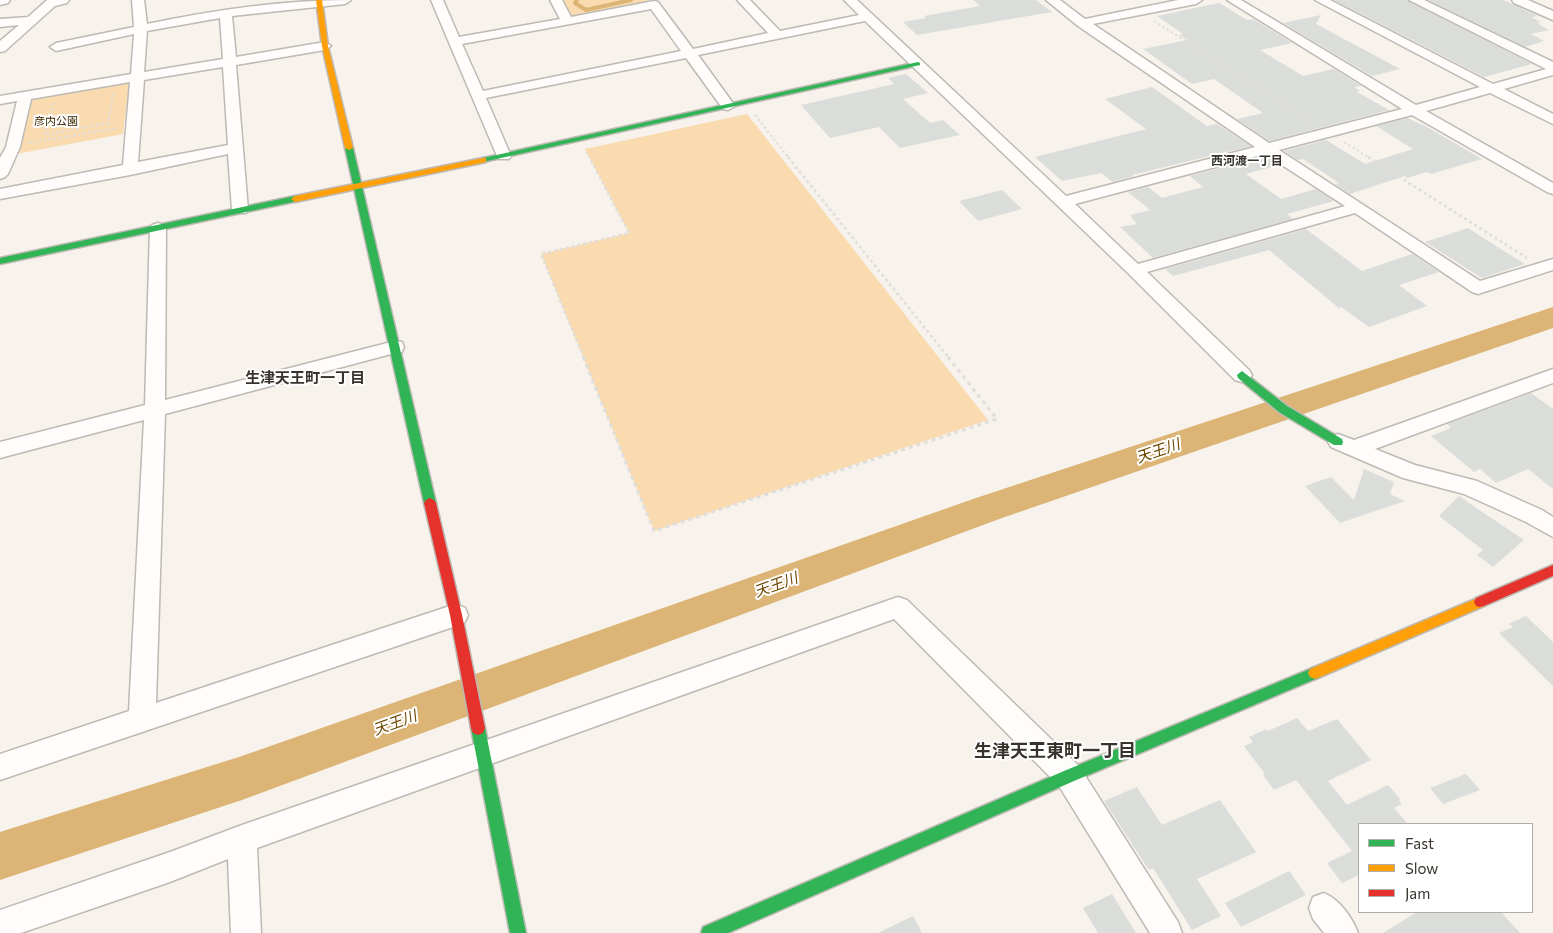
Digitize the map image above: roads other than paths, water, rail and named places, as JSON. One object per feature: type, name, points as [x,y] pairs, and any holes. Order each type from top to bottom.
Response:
[{"type":"street","points":[[0,48],[51,3],[63,0]]},
{"type":"street","points":[[130,170],[141,31],[138,0]]},
{"type":"street","points":[[201,0],[203,16]]},
{"type":"street","points":[[56,47],[141,31],[203,16],[345,0]]},
{"type":"street","points":[[437,0],[504,156]]},
{"type":"street","points":[[556,0],[568,20]]},
{"type":"street","points":[[743,0],[777,35]]},
{"type":"street","points":[[850,0],[1135,270],[1242,375],[1283,409],[1346,445],[1411,472],[1469,487],[1534,516],[1553,528]]},
{"type":"street","points":[[1052,0],[1082,23],[1266,149],[1478,288],[1553,264]]},
{"type":"street","points":[[1150,0],[1161,7]]},
{"type":"street","points":[[1082,23],[1196,0]]},
{"type":"street","points":[[1234,0],[1414,110],[1553,189]]},
{"type":"street","points":[[1321,0],[1553,120]]},
{"type":"street","points":[[1415,0],[1553,69]]},
{"type":"street","points":[[1518,0],[1553,16]]},
{"type":"street","points":[[319,2],[325,46],[457,623],[518,933]]},
{"type":"street","points":[[456,42],[652,3],[728,106]]},
{"type":"street","points":[[226,14],[234,148],[240,210]]},
{"type":"street","points":[[478,96],[868,17]]},
{"type":"street","points":[[0,23],[32,20]]},
{"type":"street","points":[[0,100],[325,46]]},
{"type":"street","points":[[0,261],[504,156],[918,64]]},
{"type":"street","points":[[1063,202],[1414,110],[1553,69]]},
{"type":"street","points":[[0,174],[13,146],[25,96]]},
{"type":"street","points":[[0,194],[130,170],[234,148]]},
{"type":"street","points":[[1135,270],[1356,208]]},
{"type":"street","points":[[142,721],[154,410],[158,228]]},
{"type":"street","points":[[0,450],[395,347]]},
{"type":"street","points":[[1346,445],[1553,376]]},
{"type":"street","points":[[709,933],[1069,776],[1375,648],[1553,570]]},
{"type":"street","points":[[0,925],[170,867],[483,748],[898,607],[1069,776],[1167,933]]},
{"type":"street","points":[[0,767],[457,623]]},
{"type":"street","points":[[242,839],[246,933]]},
{"type":"street","points":[[1324,908],[1343,933]]},
{"type":"waterway","points":[[577,0],[575,3],[586,10],[631,0]]},
{"type":"waterway","name":"天王川","points":[[0,856],[242,778],[989,508],[1553,317]]},
{"type":"district","name":"西河渡一丁目","points":[[1247,161]]},
{"type":"district","name":"生津天王町一丁目","points":[[305,378]]},
{"type":"district","name":"生津天王東町一丁目","points":[[1055,751]]},
{"type":"park label","name":"彦内公園","points":[[56,121]]}]
